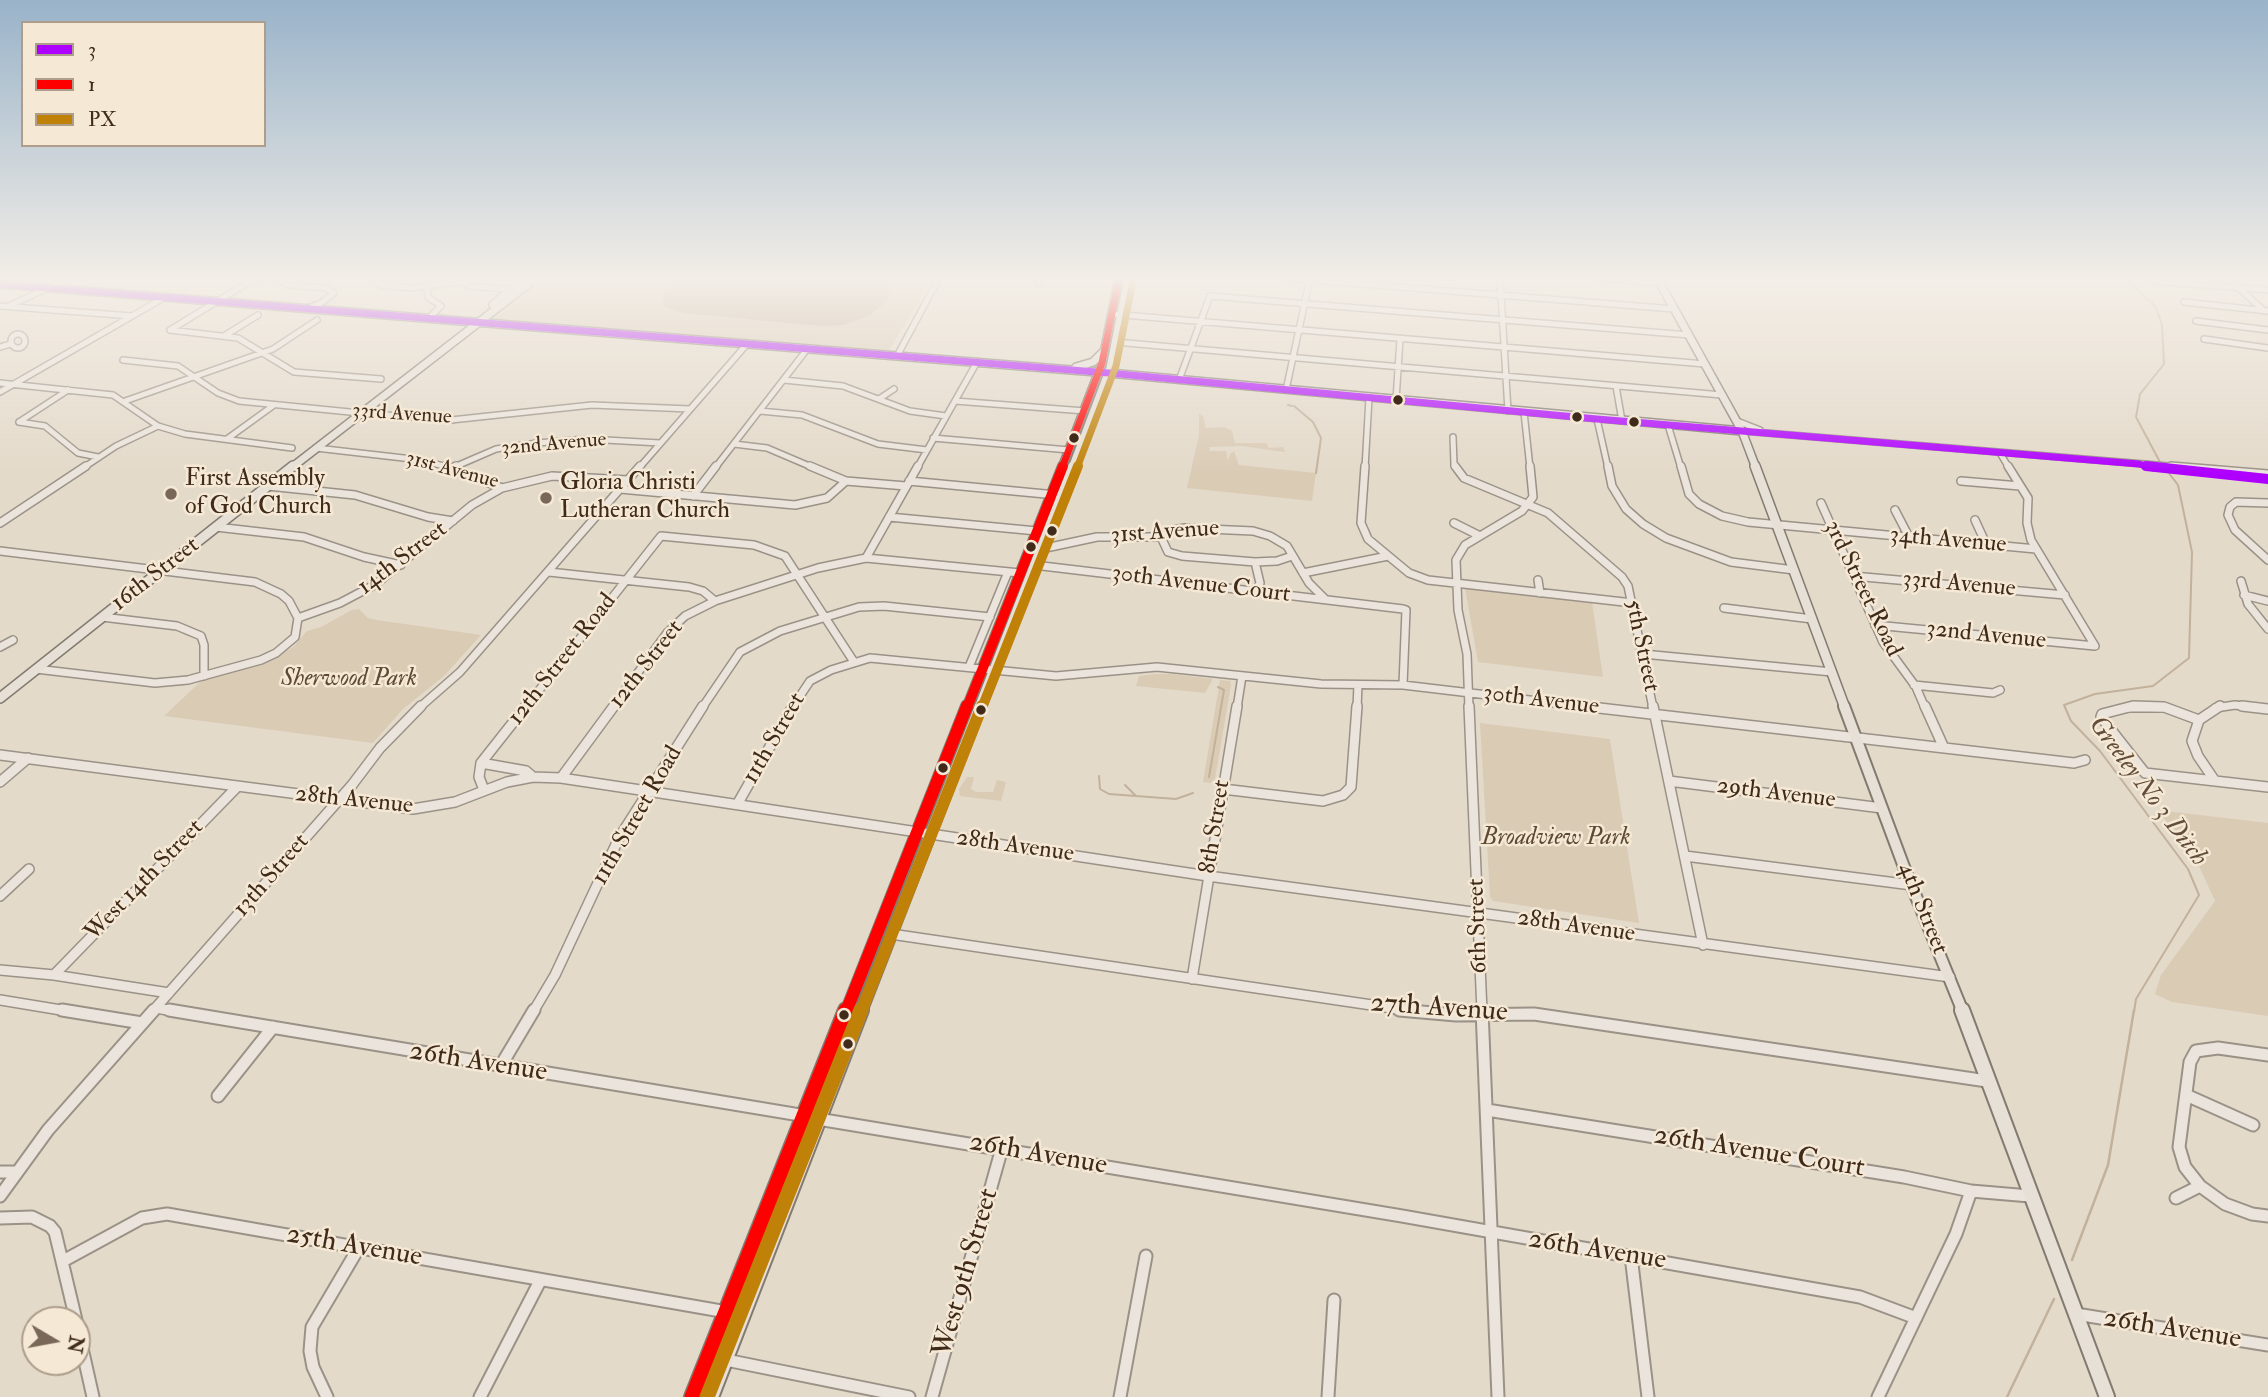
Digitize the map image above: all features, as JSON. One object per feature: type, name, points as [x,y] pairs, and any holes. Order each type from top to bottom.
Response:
[{"type":"main road","name":"16th Street","points":[[0,698],[451,343]]},
{"type":"main road","points":[[737,343],[1066,369],[1742,431]]},
{"type":"main road","points":[[692,1397],[803,1116],[995,670],[1041,549],[1069,450],[1099,372],[1106,343]]},
{"type":"main road","points":[[712,1397],[891,934],[923,832],[982,668],[1036,534],[1080,448],[1109,373],[1115,343]]},
{"type":"main road","name":"4th Street","points":[[1694,343],[1742,431],[1882,808],[1950,977],[2107,1397]]},
{"type":"main road","points":[[1066,369],[1093,362],[1104,350]]},
{"type":"main road","points":[[1099,398],[1116,382],[1141,376]]},
{"type":"main road","points":[[1079,426],[1081,430],[1076,446],[1080,448]]},
{"type":"main road","points":[[1069,450],[1073,456],[1070,472]]},
{"type":"main road","points":[[1034,565],[1031,560],[1038,541],[1036,534]]},
{"type":"main road","points":[[1020,573],[1026,577],[1018,600],[1020,602]]},
{"type":"street","points":[[0,393],[85,343]]},
{"type":"street","points":[[247,343],[294,372],[381,379]]},
{"type":"street","points":[[125,401],[263,354],[280,343]]},
{"type":"street","points":[[897,356],[904,343]]},
{"type":"street","points":[[1128,343],[1722,395]]},
{"type":"street","points":[[1179,380],[1193,343]]},
{"type":"street","points":[[1286,390],[1296,343]]},
{"type":"street","points":[[1396,400],[1400,343]]},
{"type":"street","points":[[1455,343],[1705,364]]},
{"type":"street","points":[[1504,343],[1508,411]]},
{"type":"street","points":[[2234,343],[2268,348]]},
{"type":"street","points":[[0,347],[11,344]]},
{"type":"street","name":"13th Street","points":[[0,1196],[63,1112],[338,800],[398,727],[460,672],[747,344]]},
{"type":"street","points":[[692,496],[808,348]]},
{"type":"street","name":"33rd Avenue","points":[[123,360],[178,366],[225,397],[360,414],[451,420],[592,405],[690,409]]},
{"type":"street","points":[[866,558],[976,362]]},
{"type":"street","points":[[784,380],[843,386],[910,411],[946,416]]},
{"type":"street","points":[[0,383],[113,395],[158,426],[185,434],[292,448]]},
{"type":"street","points":[[1616,386],[1622,421]]},
{"type":"street","points":[[878,399],[894,389]]},
{"type":"street","points":[[69,390],[19,422],[45,426],[78,453],[98,457]]},
{"type":"street","points":[[1369,398],[1361,523],[1368,539],[1388,556],[1420,578],[1633,603]]},
{"type":"street","points":[[955,401],[1085,411]]},
{"type":"street","points":[[227,439],[274,405]]},
{"type":"street","points":[[760,411],[802,415],[878,444],[927,450]]},
{"type":"street","points":[[1524,412],[1534,490],[1530,504]]},
{"type":"street","points":[[1597,419],[1612,486],[1626,509],[1643,524],[1666,538],[1731,562],[1794,570]]},
{"type":"street","points":[[1736,420],[1757,429],[1790,435]]},
{"type":"street","name":"34th Avenue","points":[[1668,425],[1688,490],[1694,500],[1708,510],[1730,519],[2036,549]]},
{"type":"street","points":[[0,523],[98,457],[158,426]]},
{"type":"street","points":[[1742,431],[2268,476]]},
{"type":"street","name":"5th Street","points":[[1453,437],[1454,464],[1464,478],[1548,513],[1622,577],[1633,603],[1703,945]]},
{"type":"street","points":[[933,438],[1069,450]]},
{"type":"street","name":"32nd Avenue","points":[[452,468],[496,449],[537,443],[587,439],[660,443]]},
{"type":"street","points":[[734,444],[763,447],[846,481],[1056,495]]},
{"type":"street","name":"31st Avenue","points":[[316,448],[392,456],[452,468],[502,488],[552,476],[628,480]]},
{"type":"street","points":[[2000,453],[2028,498],[2027,523],[2031,540],[2065,595]]},
{"type":"street","points":[[620,489],[795,505],[827,498],[846,481]]},
{"type":"street","points":[[1961,481],[2020,486]]},
{"type":"street","points":[[268,486],[355,495],[428,517],[453,521]]},
{"type":"street","name":"14th Street","points":[[298,618],[361,593],[401,565],[472,505],[502,488]]},
{"type":"street","points":[[2268,503],[2236,502],[2230,507],[2228,515],[2235,530],[2268,560]]},
{"type":"street","name":"3rd Street Road","points":[[1821,503],[1875,625],[1893,659],[1914,685],[1944,748]]},
{"type":"street","name":"6th Street","points":[[1498,1397],[1469,693],[1456,560],[1465,545],[1478,535],[1530,504]]},
{"type":"street","points":[[1895,510],[1909,537]]},
{"type":"street","points":[[889,517],[1036,534]]},
{"type":"street","points":[[1975,520],[1986,544]]},
{"type":"street","points":[[1454,523],[1478,535]]},
{"type":"street","points":[[216,527],[313,539],[364,558],[401,565]]},
{"type":"street","name":"31st Avenue","points":[[1041,549],[1097,537],[1161,537],[1177,529],[1214,528],[1260,533],[1287,546],[1292,556]]},
{"type":"street","name":"12th Street Road","points":[[481,763],[661,536],[767,548],[785,556],[799,575]]},
{"type":"street","points":[[1161,537],[1165,548],[1173,555],[1255,562],[1277,561],[1292,556],[1325,600]]},
{"type":"street","points":[[0,551],[240,579],[266,586],[289,601],[298,618],[295,637],[276,653],[204,676],[155,683],[36,669]]},
{"type":"street","points":[[1303,573],[1388,556]]},
{"type":"street","points":[[854,662],[799,575],[866,558],[1020,573]]},
{"type":"street","points":[[1255,562],[1260,583],[1256,592]]},
{"type":"street","name":"30th Avenue Court","points":[[1034,565],[1406,610],[1403,685]]},
{"type":"street","points":[[550,572],[696,588],[715,601]]},
{"type":"street","points":[[969,667],[1008,572]]},
{"type":"street","name":"12th Street","points":[[561,778],[667,633],[685,616],[715,601],[799,575]]},
{"type":"street","name":"33rd Avenue","points":[[1853,576],[2065,595]]},
{"type":"street","points":[[1538,580],[1540,593]]},
{"type":"street","points":[[2241,582],[2244,595],[2268,629]]},
{"type":"street","name":"32nd Avenue","points":[[1875,625],[2096,644],[2065,595]]},
{"type":"street","points":[[2244,595],[2268,601]]},
{"type":"street","points":[[826,616],[859,607],[884,606],[990,617]]},
{"type":"street","points":[[1724,608],[1812,619]]},
{"type":"street","name":"11th Street Road","points":[[500,1067],[555,975],[610,855],[729,665],[740,652],[761,639],[826,616]]},
{"type":"street","points":[[102,617],[177,626],[201,636],[204,645],[204,676]]},
{"type":"street","points":[[0,647],[13,640]]},
{"type":"street","points":[[1643,654],[1832,672]]},
{"type":"street","name":"11th Street","points":[[738,803],[802,690],[820,675],[854,662],[880,658],[969,667]]},
{"type":"street","name":"30th Avenue","points":[[969,667],[1066,676],[1157,667],[1321,684],[1403,685],[2074,763],[2085,760]]},
{"type":"street","name":"8th Street","points":[[1192,979],[1241,676]]},
{"type":"street","points":[[1223,789],[1323,801],[1336,798],[1351,787],[1358,685]]},
{"type":"street","points":[[1914,685],[1993,693],[2000,690]]},
{"type":"street","points":[[2199,720],[2164,707],[2133,706],[2101,717],[2145,773],[2268,787]]},
{"type":"street","points":[[2215,781],[2198,756],[2193,741],[2199,720],[2217,706],[2268,709]]},
{"type":"street","name":"28th Avenue","points":[[0,755],[236,788],[418,808],[455,802],[484,790],[533,776],[561,778],[1208,876],[1950,977]]},
{"type":"street","points":[[0,782],[28,758]]},
{"type":"street","points":[[484,790],[479,777],[481,763],[526,771],[533,776]]},
{"type":"street","name":"29th Avenue","points":[[1669,781],[1882,808]]},
{"type":"street","name":"West 14th Street","points":[[54,975],[236,788]]},
{"type":"street","points":[[1685,856],[1912,885]]},
{"type":"street","points":[[0,896],[29,869]]},
{"type":"street","name":"27th Avenue","points":[[891,934],[1398,1010],[1534,1014],[1987,1081]]},
{"type":"street","points":[[0,970],[54,975],[169,993]]},
{"type":"street","points":[[0,1000],[142,1023]]},
{"type":"street","name":"26th Avenue","points":[[156,1008],[1002,1148],[1632,1256],[1860,1297],[1916,1318]]},
{"type":"street","points":[[218,1096],[272,1027]]},
{"type":"street","points":[[2268,1055],[2218,1048],[2196,1051],[2190,1062],[2179,1153],[2185,1167],[2200,1186],[2225,1204],[2252,1214],[2268,1216]]},
{"type":"street","points":[[2186,1094],[2253,1125]]},
{"type":"street","name":"26th Avenue Court","points":[[1488,1110],[1904,1177],[1971,1191],[2030,1196]]},
{"type":"street","name":"West 9th Street","points":[[932,1397],[1002,1148]]},
{"type":"street","points":[[0,1171],[16,1172]]},
{"type":"street","points":[[2176,1198],[2200,1186]]},
{"type":"street","points":[[1878,1397],[1956,1234],[1971,1191]]},
{"type":"street","name":"25th Avenue","points":[[63,1261],[142,1218],[167,1214],[744,1315]]},
{"type":"street","points":[[0,1218],[32,1217],[44,1221],[55,1232],[73,1306]]},
{"type":"street","points":[[327,1397],[313,1367],[310,1352],[312,1327],[358,1249]]},
{"type":"street","points":[[1120,1397],[1146,1256]]},
{"type":"street","points":[[1632,1256],[1648,1397]]},
{"type":"street","points":[[480,1397],[541,1281]]},
{"type":"street","points":[[1328,1397],[1334,1300]]},
{"type":"street","name":"26th Avenue","points":[[2076,1314],[2268,1345]]},
{"type":"street","points":[[726,1360],[909,1397]]},
{"type":"street","points":[[88,1376],[93,1397]]},
{"type":"green space","points":[[799,343],[893,343],[889,350]]},
{"type":"green space","points":[[1199,414],[1203,416],[1206,428],[1224,427],[1232,431],[1235,443],[1266,443],[1269,448],[1283,447],[1285,452],[1241,446],[1209,447],[1210,451],[1226,451],[1228,461],[1234,451],[1239,465],[1316,473],[1312,501],[1187,488],[1199,435]]},
{"type":"green space","points":[[1465,588],[1592,602],[1603,677],[1478,662]]},
{"type":"green space","name":"Sherwood Park","points":[[359,609],[368,618],[377,620],[481,635],[444,676],[403,709],[373,743],[164,716],[201,681],[267,662],[293,647],[307,631]]},
{"type":"green space","points":[[1154,674],[1213,679],[1205,693],[1136,686],[1139,676]]},
{"type":"green space","points":[[1220,680],[1230,681],[1231,685],[1215,779],[1210,783],[1203,782]]},
{"type":"green space","name":"Broadview Park","points":[[1480,723],[1610,739],[1639,923],[1493,901],[1490,897]]},
{"type":"green space","points":[[967,777],[974,777],[971,789],[976,792],[993,792],[997,780],[1006,782],[1001,801],[960,796],[959,789]]},
{"type":"green space","points":[[2157,810],[2268,823],[2268,1016],[2172,1002],[2155,994],[2161,975],[2215,901],[2193,853]]},
{"type":"waterway","name":"Greeley No 3 Ditch","points":[[2161,464],[2136,417],[2140,394],[2164,364],[2163,343]]},
{"type":"waterway","points":[[1288,405],[1292,406]]},
{"type":"waterway","points":[[1294,406],[1313,422],[1321,438],[1316,473]]},
{"type":"waterway","name":"Greeley No 3 Ditch","points":[[2134,1012],[2136,999],[2199,895],[2188,869],[2100,751],[2071,721],[2064,705],[2095,694],[2153,686],[2189,658],[2192,552],[2178,485],[2165,468]]},
{"type":"waterway","points":[[1209,777],[1224,690],[1218,687]]},
{"type":"waterway","points":[[1099,776],[1100,789],[1109,794],[1176,799],[1193,793]]},
{"type":"waterway","points":[[1125,785],[1136,796]]},
{"type":"waterway","name":"Greeley No 3 Ditch","points":[[2072,1260],[2108,1165],[2134,1010]]},
{"type":"waterway","name":"Greeley No 3 Ditch","points":[[2007,1397],[2054,1299]]},
{"type":"transit line","name":"3","points":[[738,343],[1109,373],[1597,419],[2139,464],[2157,469],[2268,479]]},
{"type":"transit line","name":"1","points":[[692,1397],[1085,411],[1106,343]]},
{"type":"transit line","name":"PX","points":[[707,1397],[1098,416],[1116,366],[1121,343]]},
{"type":"place","name":"First Assembly of God Church","points":[[171,494]]},
{"type":"place","name":"Gloria Christi Lutheran Church","points":[[546,498]]}]
